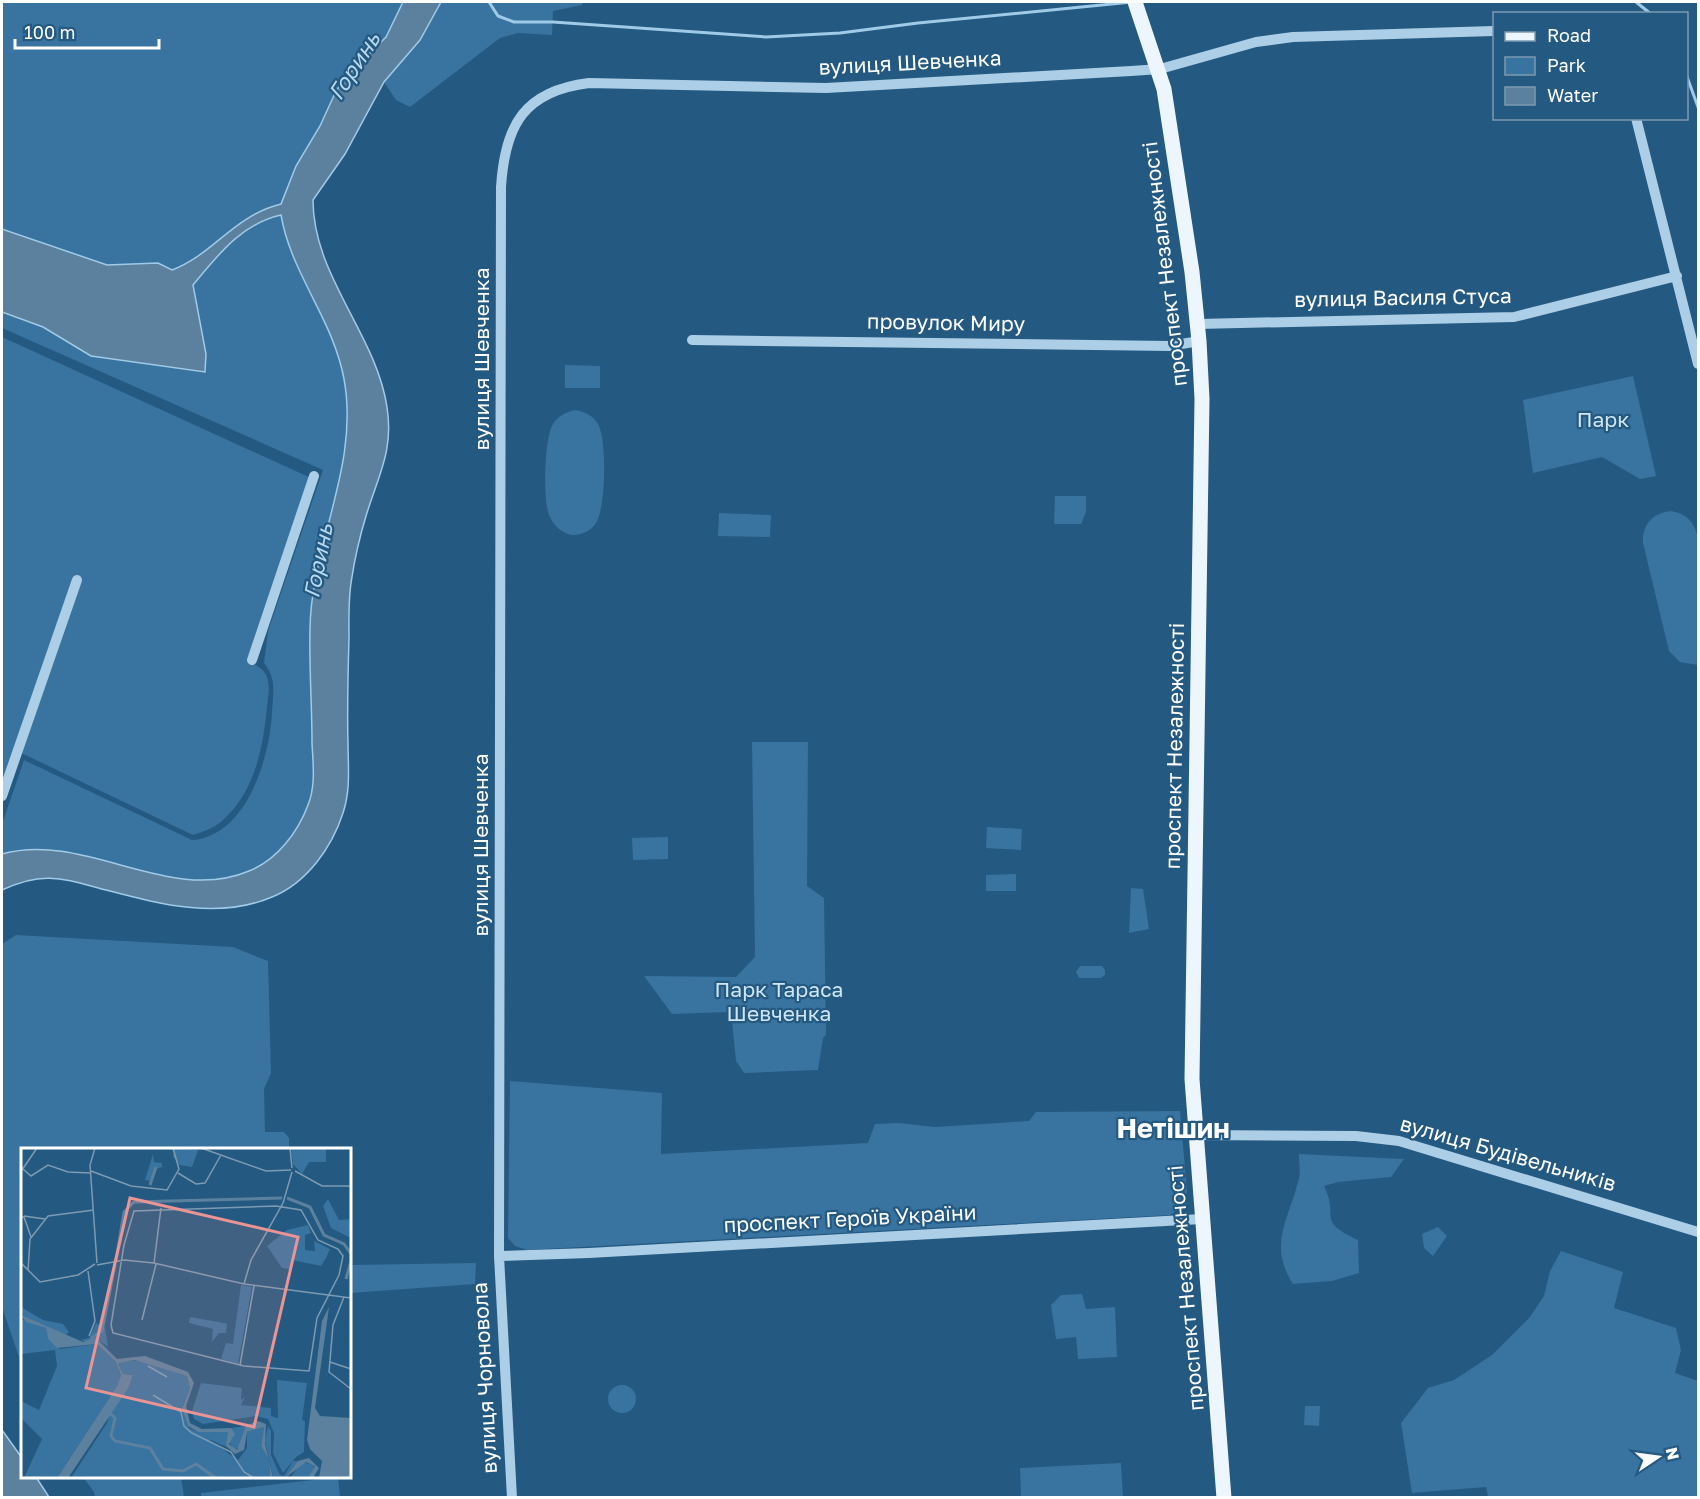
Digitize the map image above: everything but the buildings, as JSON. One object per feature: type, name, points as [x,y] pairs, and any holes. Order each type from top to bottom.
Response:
[{"type":"main road","name":"проспект Незалежності","points":[[1135,2],[1160,69],[1198,324],[1202,399],[1191,1079],[1224,1497]]},
{"type":"street","name":"вулиця Шевченка","points":[[499,1256],[501,187],[503,155],[510,133],[519,119],[538,100],[569,86],[589,83],[826,88],[1160,69],[1256,42],[1293,37],[1493,31]]},
{"type":"street","points":[[1637,120],[1698,364]]},
{"type":"street","name":"вулиця Василя Стуса","points":[[1198,324],[1514,317],[1677,276]]},
{"type":"street","name":"провулок Миру","points":[[692,340],[1170,346],[1199,341]]},
{"type":"street","points":[[252,660],[315,476]]},
{"type":"street","points":[[2,796],[77,580]]},
{"type":"street","name":"вулиця Будівельників","points":[[1194,1135],[1356,1136],[1399,1141],[1698,1232]]},
{"type":"street","name":"проспект Героїв України","points":[[499,1256],[1202,1219]]},
{"type":"street","name":"вулиця Чорновола","points":[[499,1256],[512,1497]]},
{"type":"green space","points":[[2,2],[403,2],[386,37],[345,78],[296,166],[282,204],[251,217],[187,263],[172,270],[158,263],[107,265],[2,229]]},
{"type":"green space","points":[[441,2],[582,2],[582,5],[553,11],[552,35],[518,33],[500,38],[410,107],[396,100],[384,82],[420,40]]},
{"type":"green space","points":[[281,215],[288,244],[336,344],[344,379],[347,411],[346,443],[341,474],[312,597],[310,643],[313,774],[311,797],[304,815],[285,844],[269,860],[250,871],[219,879],[189,879],[158,874],[64,852],[33,850],[2,854],[2,824],[24,760],[192,840],[211,835],[227,825],[241,810],[260,771],[270,730],[273,686],[271,675],[264,663],[268,631],[323,470],[2,328],[2,312],[43,327],[91,356],[198,318],[193,285],[231,242],[253,227]]},
{"type":"green space","points":[[2,337],[311,478],[248,661],[258,666],[268,679],[269,687],[260,753],[250,783],[242,797],[233,809],[212,828],[193,835],[15,750],[2,785]]},
{"type":"green space","points":[[565,365],[600,366],[600,388],[565,388]]},
{"type":"green space","name":"Парк","points":[[1633,376],[1656,476],[1640,479],[1602,457],[1533,473],[1523,400]]},
{"type":"green space","points":[[575,410],[588,414],[598,424],[603,444],[604,474],[602,503],[596,523],[586,532],[573,535],[558,528],[549,515],[545,469],[553,424],[563,415]]},
{"type":"green space","points":[[1055,496],[1086,496],[1086,512],[1081,524],[1054,524]]},
{"type":"green space","points":[[1671,511],[1682,514],[1690,520],[1698,539],[1698,665],[1680,662],[1669,651],[1643,543],[1644,530],[1650,521],[1659,514]]},
{"type":"green space","points":[[719,513],[771,515],[770,537],[718,536]]},
{"type":"green space","name":"Парк Тараса Шевченка","points":[[752,742],[808,742],[807,886],[824,898],[826,1035],[823,1038],[818,1070],[744,1073],[736,1061],[731,1012],[672,1014],[644,976],[736,977],[755,957]]},
{"type":"green space","points":[[987,827],[1022,829],[1021,850],[986,848]]},
{"type":"green space","points":[[668,837],[668,859],[633,860],[632,838]]},
{"type":"green space","points":[[1016,874],[1016,891],[986,891],[986,875]]},
{"type":"green space","points":[[1131,888],[1143,889],[1149,929],[1129,933]]},
{"type":"green space","points":[[16,935],[233,947],[268,961],[271,1073],[264,1089],[265,1132],[284,1132],[289,1138],[289,1148],[21,1148],[21,1363],[2,1307],[2,944]]},
{"type":"green space","points":[[1080,966],[1102,966],[1105,975],[1101,978],[1079,978],[1076,972]]},
{"type":"green space","points":[[510,1081],[662,1093],[661,1154],[868,1143],[875,1124],[899,1123],[935,1127],[1029,1121],[1036,1112],[1180,1111],[1187,1192],[1182,1207],[1170,1215],[527,1250],[515,1246],[508,1238]]},
{"type":"green space","points":[[1299,1154],[1404,1159],[1391,1177],[1338,1182],[1324,1186],[1333,1223],[1337,1228],[1358,1240],[1359,1273],[1332,1281],[1293,1284],[1282,1257],[1281,1245],[1285,1221],[1299,1179]]},
{"type":"green space","points":[[1438,1227],[1447,1236],[1433,1256],[1424,1248],[1422,1234]]},
{"type":"green space","points":[[1561,1251],[1623,1272],[1614,1308],[1676,1328],[1681,1350],[1675,1373],[1698,1381],[1698,1497],[1488,1497],[1486,1487],[1412,1493],[1401,1423],[1428,1388],[1454,1380],[1492,1355],[1530,1317],[1544,1296],[1550,1271]]},
{"type":"green space","points":[[476,1263],[475,1284],[351,1293],[351,1265]]},
{"type":"green space","points":[[1082,1294],[1086,1309],[1115,1307],[1117,1357],[1078,1359],[1076,1337],[1056,1339],[1051,1305],[1061,1295]]},
{"type":"green space","points":[[622,1385],[632,1389],[636,1399],[632,1409],[622,1413],[612,1409],[608,1399],[612,1389]]},
{"type":"green space","points":[[1305,1406],[1320,1406],[1319,1426],[1304,1425]]},
{"type":"green space","points":[[1121,1463],[1123,1497],[1021,1497],[1020,1468]]},
{"type":"green space","points":[[84,1478],[181,1478],[184,1497],[95,1497]]},
{"type":"green space","points":[[338,1478],[340,1497],[201,1497],[201,1493]]},
{"type":"water","points":[[403,2],[441,2],[420,40],[384,82],[345,154],[313,200],[316,228],[323,254],[381,380],[389,423],[384,463],[366,516],[351,585],[348,690],[349,769],[346,804],[338,826],[325,851],[296,883],[272,897],[231,908],[210,909],[168,904],[54,878],[30,880],[2,890],[2,854],[33,850],[64,852],[158,874],[188,879],[219,879],[249,871],[269,860],[292,835],[304,815],[312,790],[310,629],[312,597],[341,474],[346,443],[347,411],[339,357],[294,257],[281,215],[267,219],[242,233],[221,252],[193,285],[206,354],[205,372],[91,356],[43,327],[2,312],[2,229],[107,265],[158,263],[172,270],[187,263],[250,217],[281,204],[296,166],[320,126],[336,91],[345,78],[386,37]]},
{"type":"water","points":[[2,1430],[21,1457],[21,1478],[37,1478],[49,1497],[2,1497]]},
{"type":"waterway","points":[[489,2],[498,16],[514,22],[553,22],[766,37],[840,33],[1132,2]]},
{"type":"waterway","points":[[1636,2],[1648,12]]},
{"type":"waterway","points":[[1688,80],[1698,107]]},
{"type":"district","name":"Нетішин","points":[[1173,1129]]},
{"type":"water label","name":"Горинь","points":[[354,66]]},
{"type":"water label","name":"Горинь","points":[[318,561]]}]
